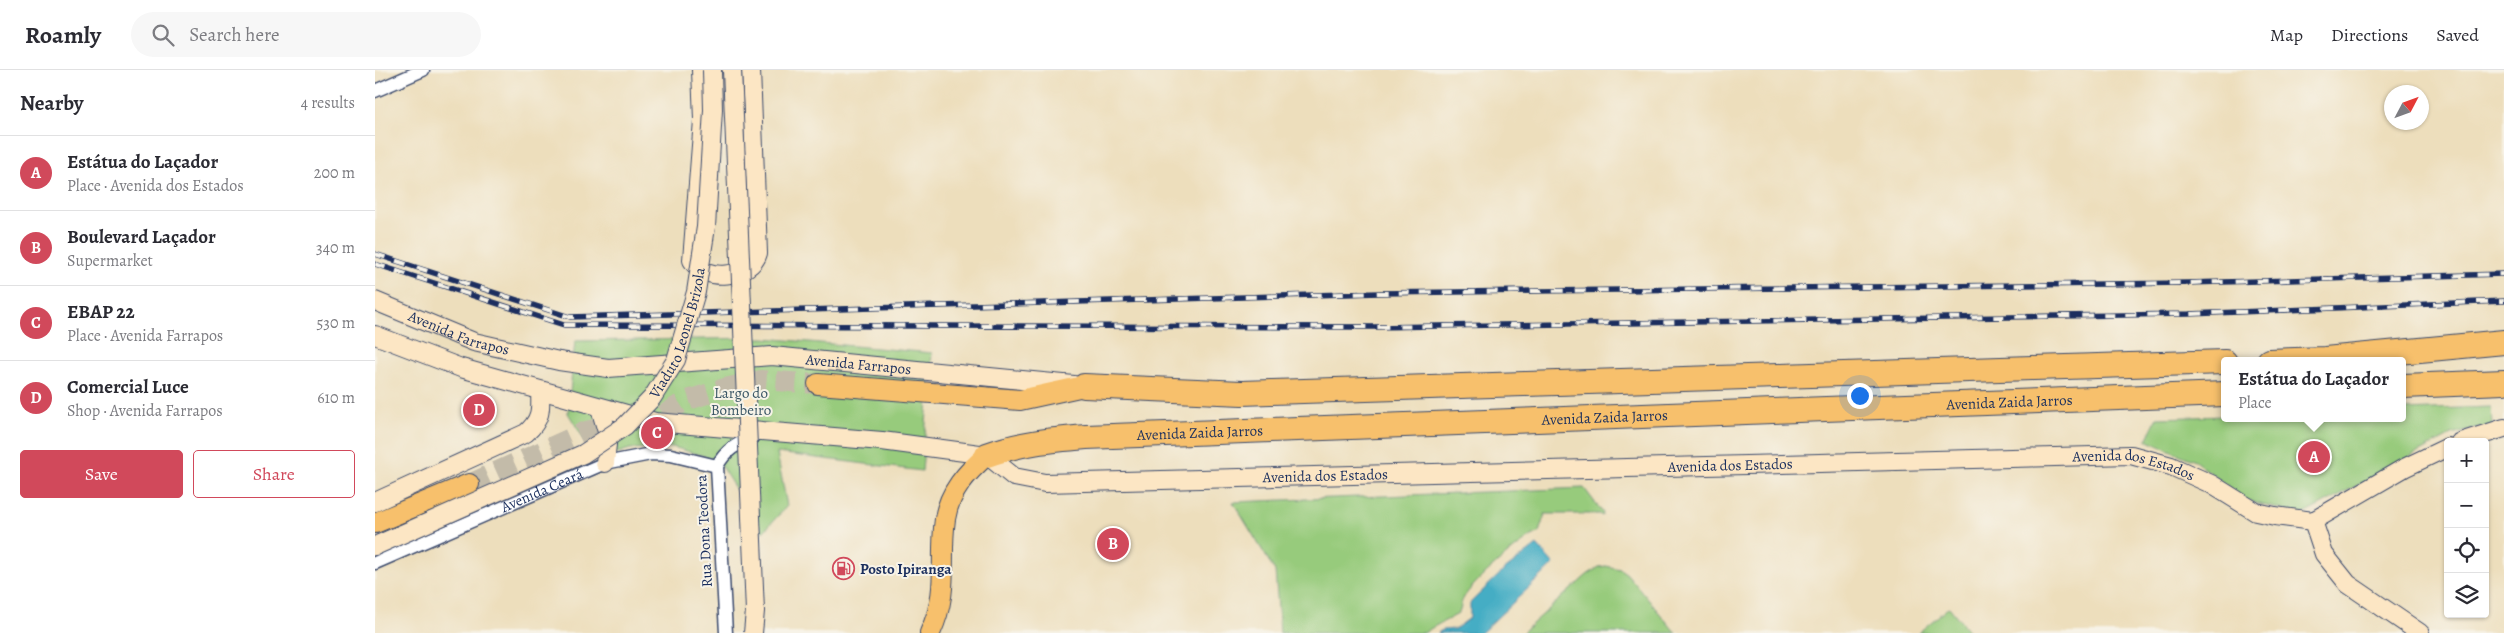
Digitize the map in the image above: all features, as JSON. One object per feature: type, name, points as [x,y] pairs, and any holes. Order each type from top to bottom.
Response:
[{"type":"highway","points":[[2346,357],[2504,342]]},
{"type":"highway","points":[[1084,386],[1242,393],[2221,362]]},
{"type":"highway","points":[[2406,386],[2504,382]]},
{"type":"highway","name":"Avenida Zaida Jarros","points":[[987,455],[1011,446],[1038,441],[1086,437],[2221,394]]},
{"type":"main road","points":[[701,70],[703,120],[692,260],[696,268],[710,274],[743,272],[756,262],[759,253],[751,70]]},
{"type":"main road","name":"Viaduto Leonel Brizola","points":[[375,546],[583,454],[625,426],[653,398],[676,360],[696,292],[706,218],[713,110],[712,70]]},
{"type":"main road","points":[[732,70],[755,611],[753,633]]},
{"type":"main road","name":"Avenida Farrapos","points":[[375,301],[474,342],[559,361],[608,368],[772,356],[1084,386]]},
{"type":"main road","name":"Avenida Farrapos","points":[[375,335],[461,368],[540,392],[655,422],[882,441],[987,455]]},
{"type":"main road","name":"Avenida Farrapos","points":[[817,384],[1020,400],[1084,386]]},
{"type":"main road","points":[[375,502],[526,433],[537,424],[541,412],[540,392]]},
{"type":"main road","points":[[600,408],[608,436],[605,463]]},
{"type":"main road","points":[[2473,438],[2504,428]]},
{"type":"main road","points":[[2420,633],[2341,577],[2324,554],[2313,521],[2404,468],[2444,449]]},
{"type":"main road","points":[[929,633],[944,588],[945,518],[950,502],[958,485],[970,469],[987,455]]},
{"type":"main road","name":"Avenida dos Estados","points":[[987,455],[1014,477],[1045,483],[1074,484],[1245,476],[2131,456],[2151,459],[2179,469],[2211,484],[2256,512],[2313,521]]},
{"type":"main road","points":[[375,523],[469,484]]},
{"type":"street","points":[[375,91],[423,70]]},
{"type":"street","name":"Rua Dona Teodora","points":[[726,633],[717,466],[724,453],[731,448],[774,431]]},
{"type":"street","name":"Avenida Ceará","points":[[375,563],[605,463],[651,454],[671,455],[717,466]]},
{"type":"green space","name":"Largo do Bombeiro","points":[[764,338],[932,353],[922,471],[777,453],[787,506],[763,532],[717,460],[673,447],[630,449],[597,460],[568,413],[575,341]]},
{"type":"green space","points":[[2491,407],[2492,425],[2444,438],[2302,515],[2247,501],[2195,461],[2146,440],[2157,418],[2221,416],[2221,422],[2406,422],[2406,410]]},
{"type":"green space","points":[[1584,488],[1603,513],[1602,516],[1599,514],[1545,514],[1539,532],[1510,552],[1476,582],[1463,599],[1458,614],[1424,633],[1280,633],[1275,571],[1233,502]]},
{"type":"green space","points":[[1606,566],[1620,569],[1627,574],[1676,633],[1522,633],[1587,575],[1599,567]]},
{"type":"green space","points":[[1949,607],[1970,633],[1918,633]]},
{"type":"water","points":[[1537,545],[1554,564],[1481,633],[1438,633],[1442,630],[1455,629],[1470,618],[1470,603],[1503,571]]},
{"type":"tunnel","points":[[469,484],[586,431],[608,426],[635,428],[648,425],[685,401],[725,388],[761,380],[818,384]]},
{"type":"railway","points":[[375,254],[570,317],[1379,293],[2187,283],[2504,274]]},
{"type":"railway","points":[[375,264],[564,325],[1375,327],[2189,314],[2504,301]]},
{"type":"place","name":"Comercial Luce","points":[[479,410]]},
{"type":"place","name":"EBAP 22","points":[[657,433]]},
{"type":"place","name":"Estátua do Laçador","points":[[2314,457]]},
{"type":"place","name":"Boulevard Laçador","points":[[1113,544]]},
{"type":"place","name":"Posto Ipiranga","points":[[844,569]]}]
